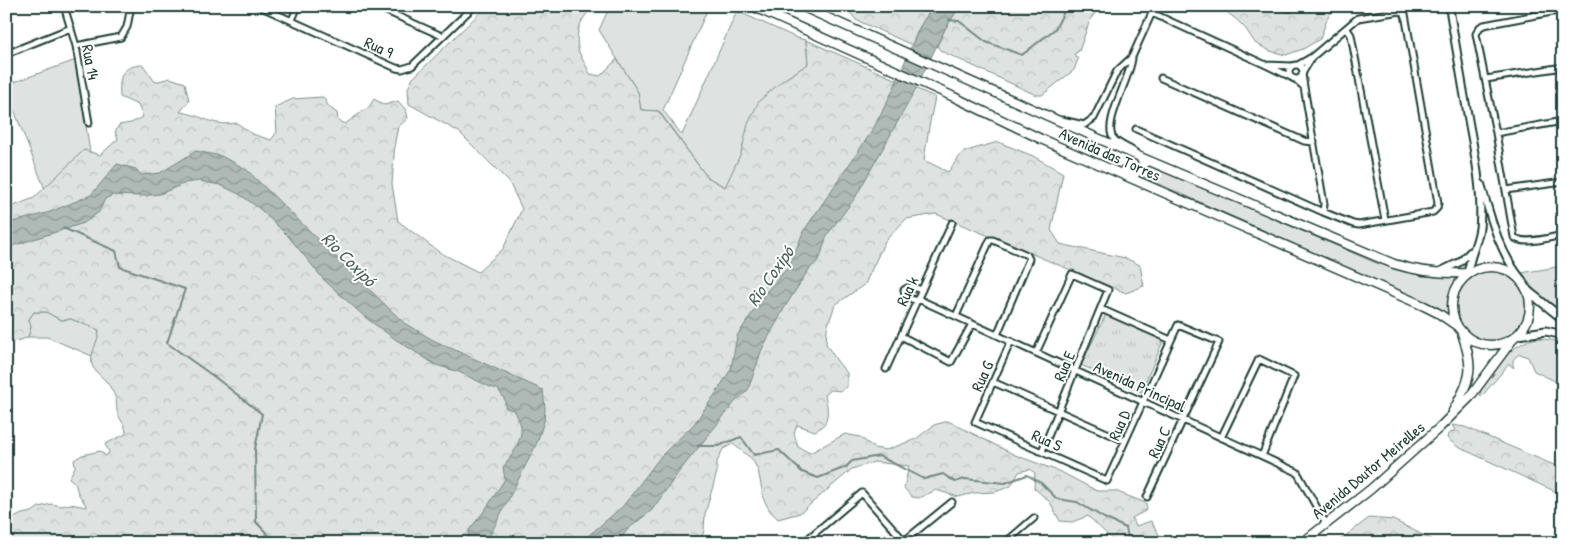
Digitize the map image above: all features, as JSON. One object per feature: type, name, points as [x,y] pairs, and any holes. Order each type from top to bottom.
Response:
[{"type":"main road","name":"Avenida das Torres","points":[[752,6],[954,97],[1041,139],[1424,306],[1438,313],[1459,330]]},
{"type":"main road","name":"Avenida das Torres","points":[[801,6],[1045,115],[1394,264],[1415,271],[1436,274],[1468,273]]},
{"type":"main road","points":[[1041,139],[1078,150],[1129,172],[1136,173],[1141,170],[1144,165],[1140,156]]},
{"type":"main road","points":[[1516,337],[1526,326],[1530,314],[1531,302],[1522,280],[1496,266],[1486,266],[1468,273],[1455,288],[1451,308],[1459,330],[1470,340],[1492,345],[1503,344],[1516,337],[1546,331],[1563,335]]},
{"type":"main road","points":[[1528,291],[1563,319]]},
{"type":"main road","name":"Avenida Doutor Meirelles","points":[[1450,416],[1470,376],[1470,362],[1459,330]]},
{"type":"main road","name":"Avenida Doutor Meirelles","points":[[1302,543],[1371,489],[1470,397],[1516,337]]},
{"type":"street","name":"Rua 14","points":[[64,6],[76,46],[89,123]]},
{"type":"street","points":[[76,46],[120,38],[127,27],[131,6]]},
{"type":"street","name":"Rua 9","points":[[259,6],[396,68],[402,69],[412,66],[474,6]]},
{"type":"street","points":[[292,20],[298,6]]},
{"type":"street","points":[[375,6],[442,36]]},
{"type":"street","points":[[1140,156],[1132,149],[1115,141],[1110,132],[1113,116],[1131,66],[1132,57],[1155,6]]},
{"type":"street","points":[[1449,6],[1477,168],[1500,246],[1510,266],[1522,280]]},
{"type":"street","points":[[1563,10],[1480,27],[1477,30],[1476,39],[1486,79],[1514,237],[1517,240],[1526,242],[1563,235]]},
{"type":"street","points":[[1136,129],[1353,224],[1433,212],[1437,208],[1438,203],[1405,14],[1400,11],[1358,18],[1312,57],[1298,65],[1266,65]]},
{"type":"street","points":[[1152,13],[1294,78],[1299,78],[1312,57]]},
{"type":"street","points":[[6,54],[71,28]]},
{"type":"street","points":[[1346,29],[1351,35],[1385,220]]},
{"type":"street","points":[[1045,115],[1084,125],[1092,120],[1117,71],[1132,57]]},
{"type":"street","points":[[1298,65],[1302,68],[1303,73],[1324,204],[1323,212]]},
{"type":"street","points":[[1292,66],[1289,72],[1304,87]]},
{"type":"street","points":[[1486,79],[1563,67]]},
{"type":"street","points":[[1162,78],[1304,142],[1314,142]]},
{"type":"street","points":[[1496,133],[1563,121]]},
{"type":"street","points":[[1468,273],[1472,250],[1477,240],[1480,224],[1477,168]]},
{"type":"street","points":[[1506,190],[1563,182]]},
{"type":"street","name":"Rua k","points":[[886,369],[952,223]]},
{"type":"street","points":[[956,316],[990,240],[1027,255],[1029,259],[997,335]]},
{"type":"street","points":[[1436,274],[1460,262],[1472,250]]},
{"type":"street","name":"Rua E","points":[[1036,353],[1072,274],[1108,290],[1042,451]]},
{"type":"street","points":[[917,300],[906,297],[904,290],[907,287],[922,290]]},
{"type":"street","name":"Avenida Principal","points":[[917,300],[956,316],[1297,472],[1326,524]]},
{"type":"street","points":[[1101,309],[1171,340]]},
{"type":"street","points":[[901,336],[951,362],[972,324]]},
{"type":"street","name":"Rua D","points":[[1107,481],[1178,325],[1219,342]]},
{"type":"street","name":"Rua G","points":[[975,422],[1011,341]]},
{"type":"street","name":"Rua C","points":[[1147,497],[1219,342]]},
{"type":"street","points":[[1221,438],[1259,359],[1294,376],[1262,456]]},
{"type":"street","points":[[993,382],[1125,441]]},
{"type":"street","name":"Rua S","points":[[975,422],[1107,481]]},
{"type":"street","points":[[803,543],[862,493],[904,542],[952,502]]},
{"type":"street","points":[[1006,543],[1034,518]]},
{"type":"green space","points":[[487,6],[595,6],[580,25],[577,36],[579,51],[590,74],[600,76],[617,59],[638,92],[641,110],[658,111],[707,177],[725,187],[741,153],[748,124],[759,101],[782,81],[808,64],[806,40],[935,97],[924,160],[948,172],[963,152],[998,142],[1033,156],[1063,173],[1051,230],[1060,244],[1125,258],[1140,265],[1144,286],[1126,293],[936,214],[906,219],[885,241],[865,284],[835,305],[827,328],[826,344],[847,373],[847,387],[841,391],[831,390],[825,395],[827,416],[820,428],[815,431],[797,425],[794,433],[798,447],[810,453],[845,434],[860,437],[874,448],[886,450],[916,439],[934,425],[948,421],[1015,455],[1061,472],[1097,491],[1115,491],[1146,503],[1147,510],[1132,518],[1136,526],[1151,521],[1161,538],[1158,543],[1116,543],[1088,516],[1072,522],[1060,521],[1050,502],[1034,488],[1035,473],[1030,469],[1019,472],[1011,486],[995,492],[974,493],[958,497],[936,490],[919,498],[912,497],[904,488],[909,466],[874,462],[852,469],[800,513],[778,519],[770,511],[764,500],[758,470],[752,459],[733,444],[723,449],[717,462],[717,472],[705,514],[704,531],[701,539],[696,543],[6,543],[6,530],[10,520],[22,514],[51,504],[62,506],[70,504],[87,507],[78,493],[75,483],[69,478],[75,467],[74,460],[82,455],[100,451],[106,456],[109,452],[105,444],[126,434],[125,427],[117,412],[113,392],[92,365],[92,356],[99,330],[71,319],[61,320],[46,312],[34,312],[29,319],[31,327],[28,337],[6,342],[6,209],[34,198],[84,150],[100,155],[118,139],[115,132],[119,125],[131,123],[143,117],[138,105],[120,97],[121,78],[125,70],[143,65],[155,82],[170,78],[185,83],[189,101],[180,112],[213,122],[237,123],[252,134],[271,140],[277,132],[275,107],[293,99],[323,97],[329,107],[337,113],[338,121],[345,124],[369,107],[374,99],[385,105],[398,101],[406,110],[408,118],[398,127],[395,141],[392,184],[398,221],[439,252],[478,272],[503,249],[522,209],[509,182],[459,132],[409,104],[408,88],[413,78]]},
{"type":"green space","points":[[610,6],[709,6],[663,110],[682,135],[737,11],[797,38],[806,40],[808,64],[782,81],[725,187],[707,177],[659,111],[641,110],[638,92],[599,30]]},
{"type":"green space","points":[[845,6],[933,6],[919,28],[912,45],[856,20]]},
{"type":"green space","points":[[960,6],[1100,6],[1090,20],[1079,51],[1074,54],[1078,59],[1074,70],[1042,95],[1036,95],[941,51],[937,46],[945,29]]},
{"type":"green space","points":[[1218,6],[1335,6],[1327,19],[1320,39],[1303,49],[1286,55],[1270,51],[1255,43],[1246,29],[1236,19]]},
{"type":"green space","points":[[76,60],[95,185],[51,205],[6,85]]},
{"type":"green space","points":[[1148,164],[1376,263],[1422,276],[1457,276],[1450,293],[1447,314],[1427,303],[1139,175]]},
{"type":"green space","points":[[1563,266],[1563,316],[1539,296],[1521,273]]},
{"type":"green space","points":[[1498,271],[1511,277],[1520,286],[1524,292],[1526,306],[1524,320],[1516,331],[1505,339],[1484,341],[1477,339],[1466,331],[1458,320],[1456,299],[1458,292],[1466,281],[1477,273]]},
{"type":"green space","points":[[34,312],[46,312],[61,320],[71,319],[99,330],[99,338],[92,356],[47,337],[28,337],[31,327],[29,319]]},
{"type":"green space","points":[[1106,314],[1164,339],[1141,392],[1081,365]]},
{"type":"green space","points":[[1538,338],[1563,342],[1563,385],[1534,371],[1528,357],[1520,354],[1514,360],[1514,368],[1509,364],[1481,397],[1481,388],[1505,357],[1528,340]]},
{"type":"green space","points":[[1452,425],[1465,427],[1563,469],[1563,495],[1458,447],[1447,438],[1448,434],[1455,430]]},
{"type":"green space","points":[[1369,518],[1393,520],[1439,543],[1336,543]]},
{"type":"water","name":"Rio Coxipó","points":[[933,6],[960,6],[945,29],[911,98],[855,198],[827,235],[820,258],[807,272],[785,307],[762,349],[748,390],[735,402],[678,473],[652,510],[628,529],[617,543],[580,543],[623,506],[661,456],[694,424],[716,393],[731,369],[737,336],[766,292],[790,265],[803,232],[872,131],[893,90],[919,28]]},
{"type":"water","name":"Rio Coxipó","points":[[196,151],[221,156],[246,169],[404,323],[433,340],[543,390],[544,421],[537,443],[488,539],[488,543],[467,543],[469,530],[485,510],[505,479],[503,467],[516,448],[521,431],[521,424],[515,411],[505,407],[505,400],[498,389],[459,372],[436,365],[366,318],[324,280],[289,237],[260,209],[239,194],[220,185],[199,181],[185,183],[160,194],[141,196],[113,195],[105,199],[99,212],[84,223],[6,248],[6,224],[50,212],[91,195],[117,164],[136,169],[141,175],[160,173]]},
{"type":"waterway","points":[[949,20],[959,21],[986,42],[1022,55],[1055,29],[1067,6]]},
{"type":"waterway","points":[[1256,6],[1290,12],[1308,6]]},
{"type":"waterway","points":[[63,228],[116,251],[120,267],[185,289],[167,343],[262,414],[255,449],[256,522],[276,543]]},
{"type":"waterway","points":[[698,446],[718,446],[741,437],[754,455],[779,450],[802,472],[818,478],[846,467],[852,461],[879,456],[924,479],[943,474],[955,482],[965,479],[1005,483],[1027,475],[1041,483],[1057,499],[1077,502],[1126,528],[1129,543]]},
{"type":"waterway","points":[[1384,543],[1389,538],[1399,543]]}]
